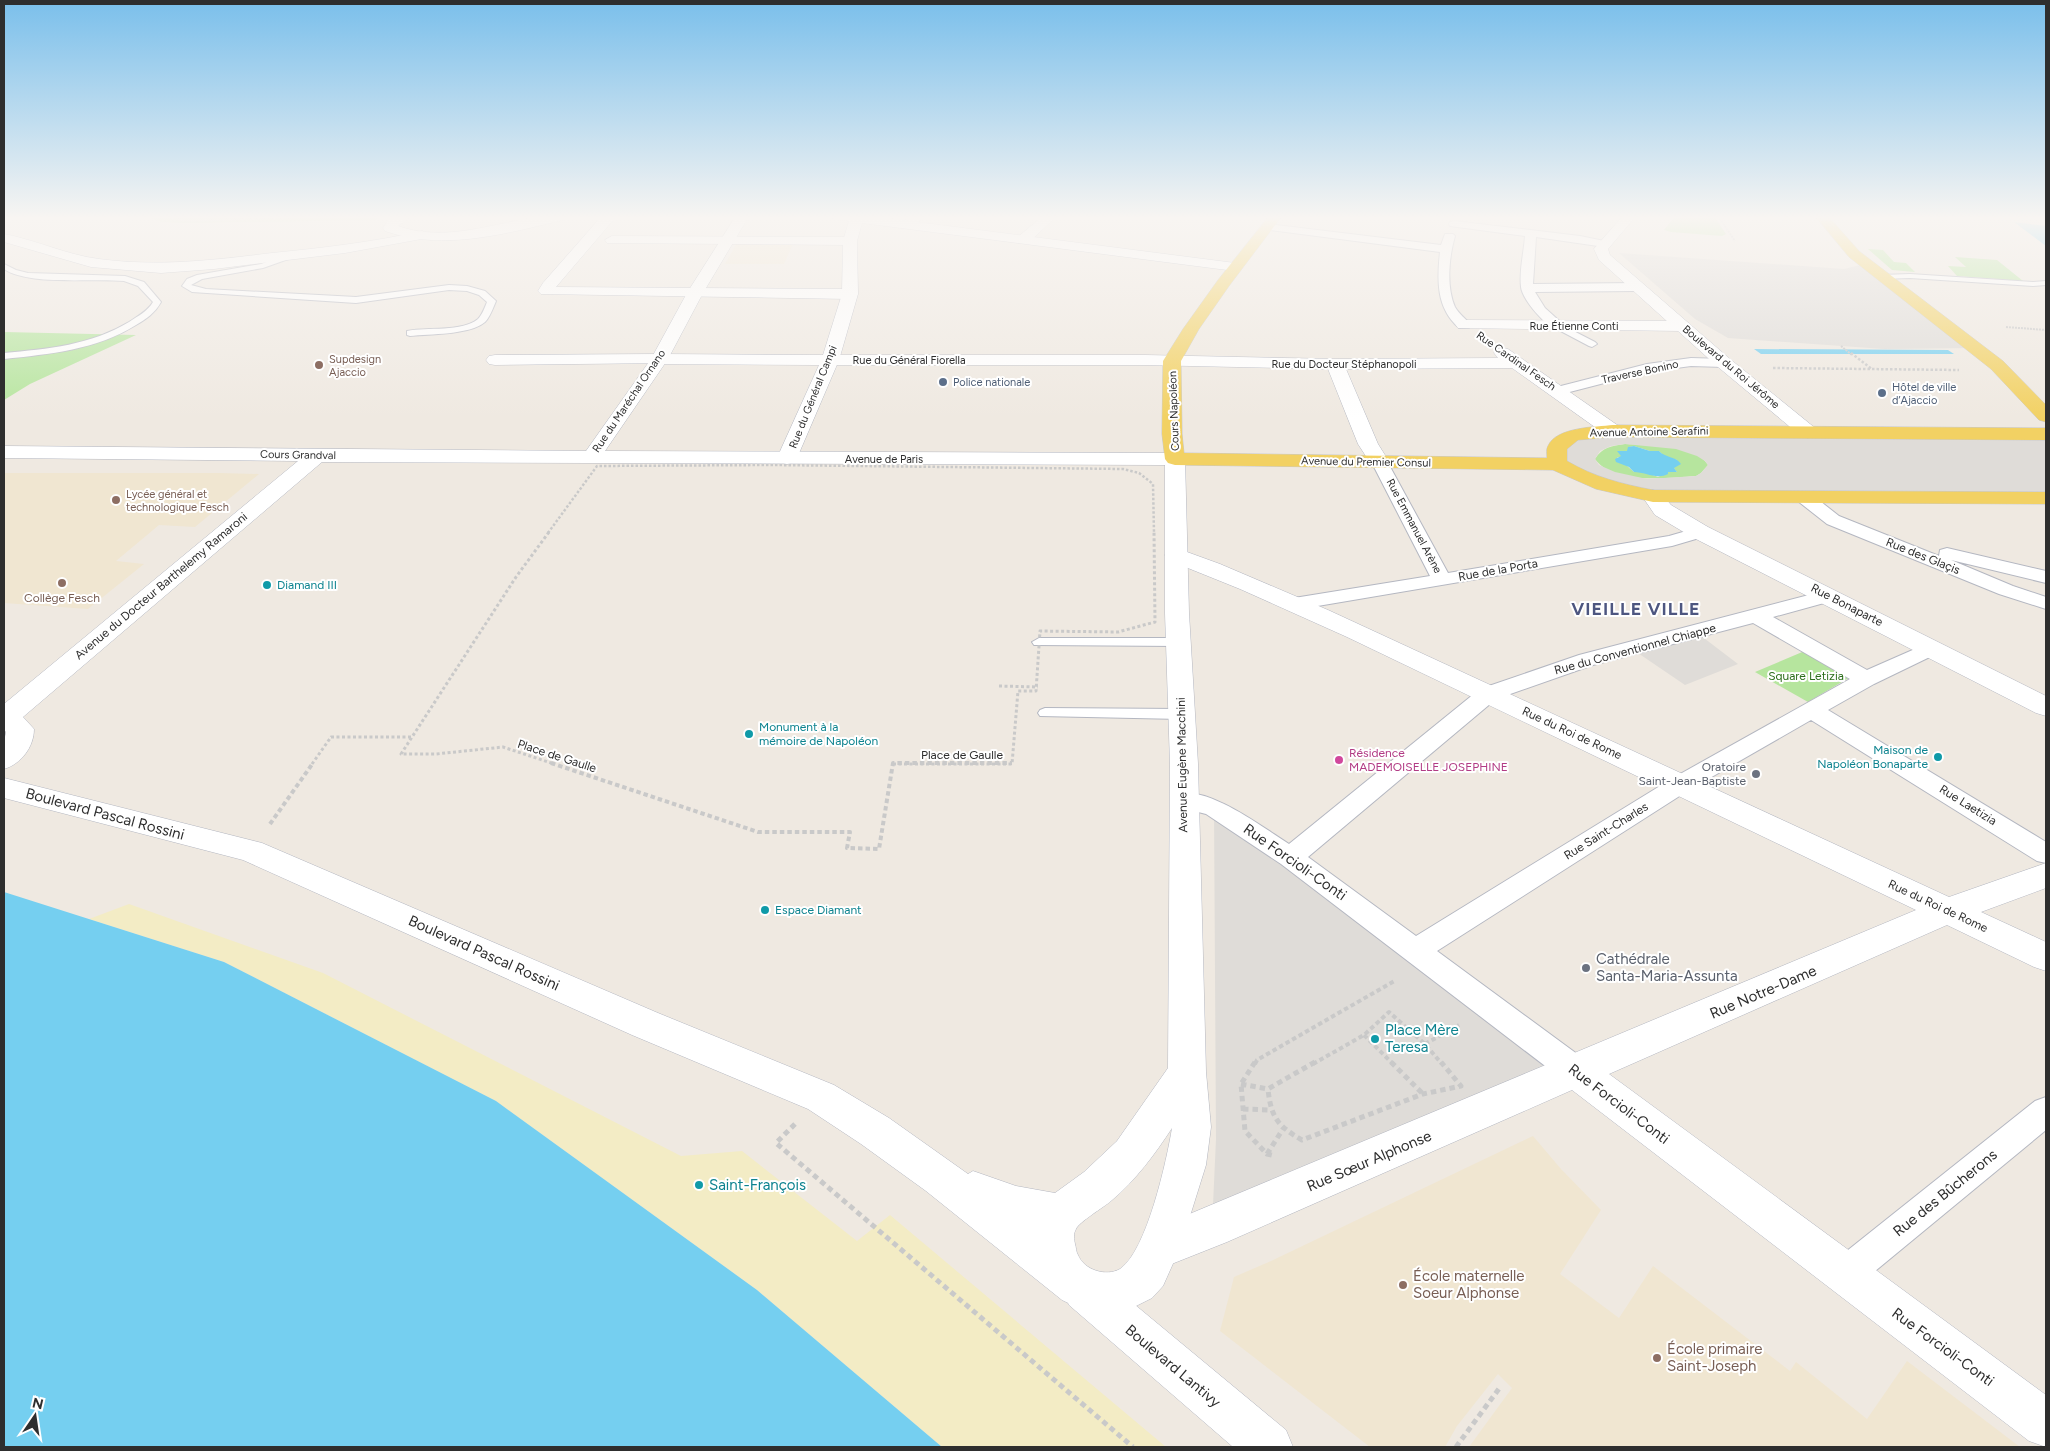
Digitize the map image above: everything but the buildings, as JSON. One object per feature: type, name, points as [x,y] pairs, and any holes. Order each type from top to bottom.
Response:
[{"type":"main road","name":"Cours Napoléon","points":[[1175,459],[1172,434],[1172,361],[1191,329],[1223,284]]},
{"type":"main road","points":[[1890,284],[1997,365],[2046,416]]},
{"type":"main road","name":"Avenue Antoine Serafini","points":[[1557,464],[1558,447],[1573,435],[1613,431],[2046,434]]},
{"type":"main road","name":"Avenue du Premier Consul","points":[[1175,459],[1557,464]]},
{"type":"main road","points":[[1557,464],[1579,477],[1653,496],[2046,498]]},
{"type":"street","points":[[550,284],[546,291],[850,294]]},
{"type":"street","name":"Rue du Maréchal Ornano","points":[[592,456],[659,359],[701,284]]},
{"type":"street","name":"Rue du Général Campi","points":[[787,458],[830,360],[850,294],[850,284]]},
{"type":"street","name":"Rue Cardinal Fesch","points":[[1446,284],[1449,306],[1456,319],[1613,431]]},
{"type":"street","points":[[1526,284],[1526,288],[1540,310],[1558,326]]},
{"type":"street","name":"Boulevard du Roi Jérôme","points":[[1633,284],[1724,363],[1808,432]]},
{"type":"street","points":[[1526,288],[1637,287]]},
{"type":"street","name":"Rue Étienne Conti","points":[[1464,325],[1683,326]]},
{"type":"street","name":"Rue du Général Fiorella","points":[[495,360],[1172,361]]},
{"type":"street","name":"Rue du Docteur Stéphanopoli","points":[[1172,361],[1335,364],[1516,363]]},
{"type":"street","name":"Traverse Bonino","points":[[1558,391],[1647,368],[1691,362],[1724,363]]},
{"type":"street","name":"Rue Emmanuel Arène","points":[[1335,364],[1368,444],[1442,580]]},
{"type":"street","name":"Cours Grandval","points":[[4,452],[592,456]]},
{"type":"street","name":"Avenue du Docteur Barthelemy Ramaroni","points":[[4,720],[318,455]]},
{"type":"street","name":"Avenue de Paris","points":[[592,456],[1175,459]]},
{"type":"street","name":"Avenue Eugène Macchini","points":[[1061,1214],[1053,1237],[1054,1251],[1062,1269],[1078,1285],[1091,1292],[1107,1294],[1122,1291],[1137,1283],[1159,1248],[1186,1165],[1192,1127],[1187,1072],[1184,800],[1176,554],[1175,459]]},
{"type":"street","name":"Rue Bonaparte","points":[[1653,496],[1663,510],[1700,532],[2046,707]]},
{"type":"street","name":"Rue des Glaçis","points":[[1805,498],[1833,520],[2006,590],[2046,603]]},
{"type":"street","name":"Rue de la Porta","points":[[1294,604],[1672,541],[1700,532]]},
{"type":"street","points":[[1885,540],[2046,577]]},
{"type":"street","name":"Rue du Roi de Rome","points":[[1176,554],[1294,604],[1681,784],[2046,957]]},
{"type":"street","name":"Rue du Conventionnel Chiappe","points":[[1290,857],[1488,694],[1586,660],[1828,596]]},
{"type":"street","points":[[1756,616],[1866,679]]},
{"type":"street","name":"Rue Saint-Charles","points":[[1417,950],[1681,784],[1866,679],[1931,648]]},
{"type":"street","name":"Rue Laetizia","points":[[1812,710],[2046,854]]},
{"type":"street","points":[[4,720],[13,723],[20,729],[20,738],[15,748],[4,759]]},
{"type":"street","name":"Boulevard Pascal Rossini","points":[[4,788],[251,851],[645,1024],[821,1097],[875,1130],[940,1177],[1078,1285]]},
{"type":"street","name":"Rue Forcioli-Conti","points":[[1184,800],[1214,808],[1290,857],[1417,950],[1844,1274],[2046,1424]]},
{"type":"street","name":"Rue Notre-Dame","points":[[1577,1072],[1948,911],[2046,875]]},
{"type":"street","points":[[1061,1214],[1098,1186],[1131,1154],[1187,1072]]},
{"type":"street","name":"Rue Sœur Alphonse","points":[[1159,1248],[1212,1228],[1577,1072]]},
{"type":"street","name":"Rue des Bûcherons","points":[[1844,1274],[2046,1111]]},
{"type":"street","name":"Boulevard Pascal Rossini","points":[[940,1177],[1005,1204],[1027,1210],[1061,1214]]},
{"type":"street","name":"Boulevard Lantivy","points":[[1078,1285],[1269,1447]]},
{"type":"lane","points":[[4,356],[78,346],[119,333],[154,309],[157,302],[140,284]]},
{"type":"lane","points":[[188,284],[186,286],[192,290],[356,300],[434,290],[466,289],[478,291],[488,296],[492,301],[482,320],[475,324],[410,333]]},
{"type":"lane","points":[[1558,326],[1592,344]]},
{"type":"lane","points":[[1039,642],[1179,642]]},
{"type":"lane","points":[[1045,713],[1181,714]]},
{"type":"path","points":[[2006,327],[2046,330]]},
{"type":"path","points":[[1841,346],[1872,369]]},
{"type":"path","points":[[1767,368],[1963,370]]},
{"type":"path","name":"Place de Gaulle","points":[[596,466],[1123,469],[1139,473],[1153,484],[1155,622],[1118,632],[1040,631],[1036,691],[1018,691],[1012,764],[893,763],[879,849],[847,848],[850,832],[758,832],[503,747],[436,754],[401,754],[412,737],[516,577],[596,466]]},
{"type":"path","points":[[999,686],[1037,687]]},
{"type":"path","points":[[251,851],[331,737],[412,737]]},
{"type":"path","points":[[1277,1157],[1267,1154],[1245,1131],[1240,1084],[1257,1060],[1396,980]]},
{"type":"path","points":[[1240,1084],[1268,1088],[1364,1035],[1389,1012],[1425,1044],[1461,1086],[1450,1090],[1423,1094],[1302,1140],[1283,1129],[1269,1110],[1268,1088]]},
{"type":"path","points":[[1364,1035],[1423,1094]]},
{"type":"path","points":[[1243,1109],[1269,1110]]},
{"type":"path","points":[[1267,1154],[1283,1129]]},
{"type":"path","points":[[776,1144],[1133,1447]]},
{"type":"path","points":[[1456,1447],[1501,1386]]},
{"type":"shaded area","points":[[1654,284],[1890,284],[1974,348],[1884,349],[1728,338],[1695,319]]},
{"type":"shaded area","points":[[2046,434],[2046,498],[1653,496],[1557,464],[1573,435]],"holes":[[[1625,444],[1676,449],[1697,456],[1708,465],[1696,476],[1647,479],[1615,472],[1599,465],[1595,459],[1600,451],[1611,446]]]},
{"type":"shaded area","name":"Lycée général et technologique Fesch","points":[[4,473],[259,474],[195,527],[159,525],[116,561],[144,564],[88,609],[4,603]]},
{"type":"shaded area","points":[[1696,632],[1738,664],[1685,685],[1632,649]]},
{"type":"shaded area","name":"Place Mère Teresa","points":[[1214,808],[1577,1072],[1212,1227],[1216,1139]]},
{"type":"shaded area","points":[[1533,1136],[1561,1169],[1601,1210],[1560,1274],[1619,1318],[1653,1266],[1790,1371],[1796,1362],[1867,1419],[1907,1361],[2020,1447],[1469,1447],[1512,1388],[1498,1374],[1457,1426],[1445,1447],[1370,1447],[1220,1331],[1234,1277]]},
{"type":"green space","points":[[4,332],[136,335],[30,384],[4,400]]},
{"type":"green space","points":[[1625,444],[1682,449],[1702,458],[1708,465],[1696,476],[1642,478],[1614,473],[1603,467],[1595,459],[1601,452],[1612,446]],"holes":[[[1634,446],[1650,451],[1659,451],[1664,456],[1677,460],[1673,467],[1677,472],[1668,472],[1658,477],[1645,472],[1634,472],[1617,457],[1621,457],[1628,451],[1629,447]]]},
{"type":"green space","name":"Square Letizia","points":[[1807,650],[1852,676],[1808,702],[1755,672]]},
{"type":"sand","name":"Saint-François","points":[[129,904],[323,973],[681,1156],[742,1151],[857,1241],[890,1215],[1166,1447],[942,1447],[757,1290],[496,1101],[224,962],[89,919]]},
{"type":"water","points":[[1754,349],[1948,350],[1954,354],[1761,354]]},
{"type":"water","points":[[1634,446],[1650,451],[1659,451],[1679,461],[1681,464],[1674,468],[1677,472],[1668,472],[1664,476],[1634,472],[1629,467],[1616,462],[1615,459],[1621,456],[1617,451],[1627,451],[1628,447]]},
{"type":"water","points":[[4,892],[224,962],[496,1101],[757,1290],[942,1447],[4,1447]]},
{"type":"place","name":"Supdesign Ajaccio","points":[[319,365]]},
{"type":"place","name":"Police nationale","points":[[943,382]]},
{"type":"place","name":"Hôtel de ville d’Ajaccio","points":[[1882,393]]},
{"type":"place","name":"Lycée général et technologique Fesch","points":[[116,500]]},
{"type":"place","name":"Collège Fesch","points":[[62,583]]},
{"type":"place","name":"Diamand III","points":[[267,585]]},
{"type":"place","name":"Monument à la mémoire de Napoléon","points":[[749,734]]},
{"type":"place","name":"Maison de Napoléon Bonaparte","points":[[1938,757]]},
{"type":"place","name":"Résidence MADEMOISELLE JOSEPHINE","points":[[1339,760]]},
{"type":"place","name":"Oratoire Saint-Jean-Baptiste","points":[[1756,774]]},
{"type":"place","name":"Espace Diamant","points":[[765,910]]},
{"type":"place","name":"Cathédrale Santa-Maria-Assunta","points":[[1586,968]]},
{"type":"place","name":"Place Mère Teresa","points":[[1375,1039]]},
{"type":"place","name":"Saint-François","points":[[699,1185]]},
{"type":"place","name":"École maternelle Soeur Alphonse","points":[[1403,1285]]},
{"type":"place","name":"École primaire Saint-Joseph","points":[[1657,1358]]},
{"type":"district","name":"VIEILLE VILLE","points":[[1636,609]]}]
